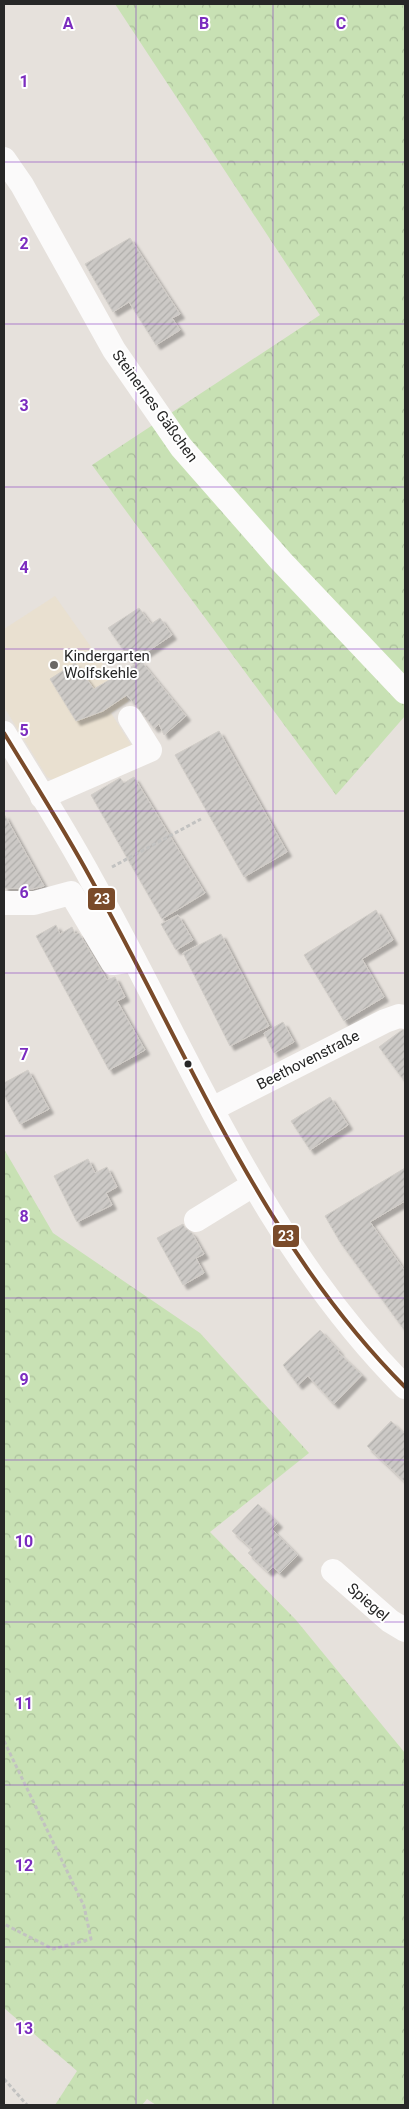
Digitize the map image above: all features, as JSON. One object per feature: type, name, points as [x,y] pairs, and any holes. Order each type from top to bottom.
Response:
[{"type":"street","name":"Steinernes Gäßchen","points":[[4,159],[22,185],[114,350],[181,447],[281,561],[405,692]]},
{"type":"street","points":[[42,797],[150,750],[130,718]]},
{"type":"street","points":[[4,733],[91,878],[253,1185],[297,1254],[344,1319],[405,1386]]},
{"type":"street","points":[[5,902],[34,903],[71,893],[114,963],[134,960]]},
{"type":"street","name":"Beethovenstraße","points":[[212,1108],[385,1021],[399,1016],[405,1017]]},
{"type":"street","points":[[196,1220],[253,1185]]},
{"type":"street","name":"Spiegel","points":[[333,1571],[390,1621],[405,1630]]},
{"type":"path","points":[[91,878],[201,818]]},
{"type":"path","points":[[4,1741],[84,1906],[91,1939],[53,1949],[4,1924]]},
{"type":"path","points":[[4,2079],[27,2105]]},
{"type":"shaded area","name":"Kindergarten Wolfskehle","points":[[55,596],[129,701],[111,713],[135,751],[57,782],[47,777],[4,707],[4,629]]},
{"type":"green space","points":[[115,4],[405,4],[405,716],[336,795],[92,465],[320,315]]},
{"type":"green space","points":[[4,1149],[53,1233],[200,1333],[309,1453],[210,1532],[296,1620],[405,1753],[405,2105],[156,2105],[147,2099],[142,2105],[55,2105],[77,2071],[4,2008]]},
{"type":"building","points":[[130,238],[180,314],[172,318],[180,330],[156,345],[129,302],[113,312],[85,264]]},
{"type":"building","points":[[139,608],[151,624],[160,618],[172,635],[132,662],[108,628]]},
{"type":"building","points":[[141,661],[186,716],[164,735],[159,724],[154,728],[127,695],[103,711],[76,721],[50,679],[75,663],[94,689]]},
{"type":"building","points":[[219,731],[287,852],[244,877],[175,755]]},
{"type":"building","points":[[134,777],[205,893],[162,919],[91,795],[120,778],[124,783]]},
{"type":"building","points":[[4,814],[44,886],[32,889],[4,888]]},
{"type":"building","points":[[376,910],[393,940],[362,959],[384,997],[344,1021],[304,955]]},
{"type":"building","points":[[178,915],[193,940],[176,950],[161,924]]},
{"type":"building","points":[[56,925],[60,934],[72,927],[75,934],[79,933],[107,980],[115,977],[125,997],[117,1001],[145,1050],[109,1070],[36,936]]},
{"type":"building","points":[[221,934],[269,1026],[230,1046],[183,953]]},
{"type":"building","points":[[283,1022],[294,1042],[274,1053],[264,1033]]},
{"type":"building","points":[[402,1030],[405,1030],[405,1082],[379,1047]]},
{"type":"building","points":[[28,1070],[49,1109],[20,1124],[4,1095],[4,1083]]},
{"type":"building","points":[[330,1097],[348,1125],[310,1150],[291,1121]]},
{"type":"building","points":[[88,1159],[95,1173],[107,1167],[117,1187],[106,1193],[112,1205],[77,1222],[54,1176]]},
{"type":"building","points":[[405,1168],[405,1201],[370,1222],[405,1271],[405,1331],[340,1242],[325,1216]]},
{"type":"building","points":[[183,1224],[192,1233],[204,1254],[196,1258],[204,1273],[183,1285],[157,1238]]},
{"type":"building","points":[[320,1330],[338,1352],[362,1375],[334,1404],[308,1376],[298,1385],[283,1365]]},
{"type":"building","points":[[391,1421],[405,1434],[405,1482],[367,1446]]},
{"type":"building","points":[[258,1504],[278,1523],[272,1529],[298,1555],[280,1573],[273,1567],[268,1572],[248,1553],[252,1549],[232,1531]]},
{"type":"transit line","name":"23","points":[[4,733],[81,860],[195,1078],[268,1209],[309,1272],[354,1331],[405,1387]]},
{"type":"place","name":"Kindergarten Wolfskehle","points":[[54,665]]}]
